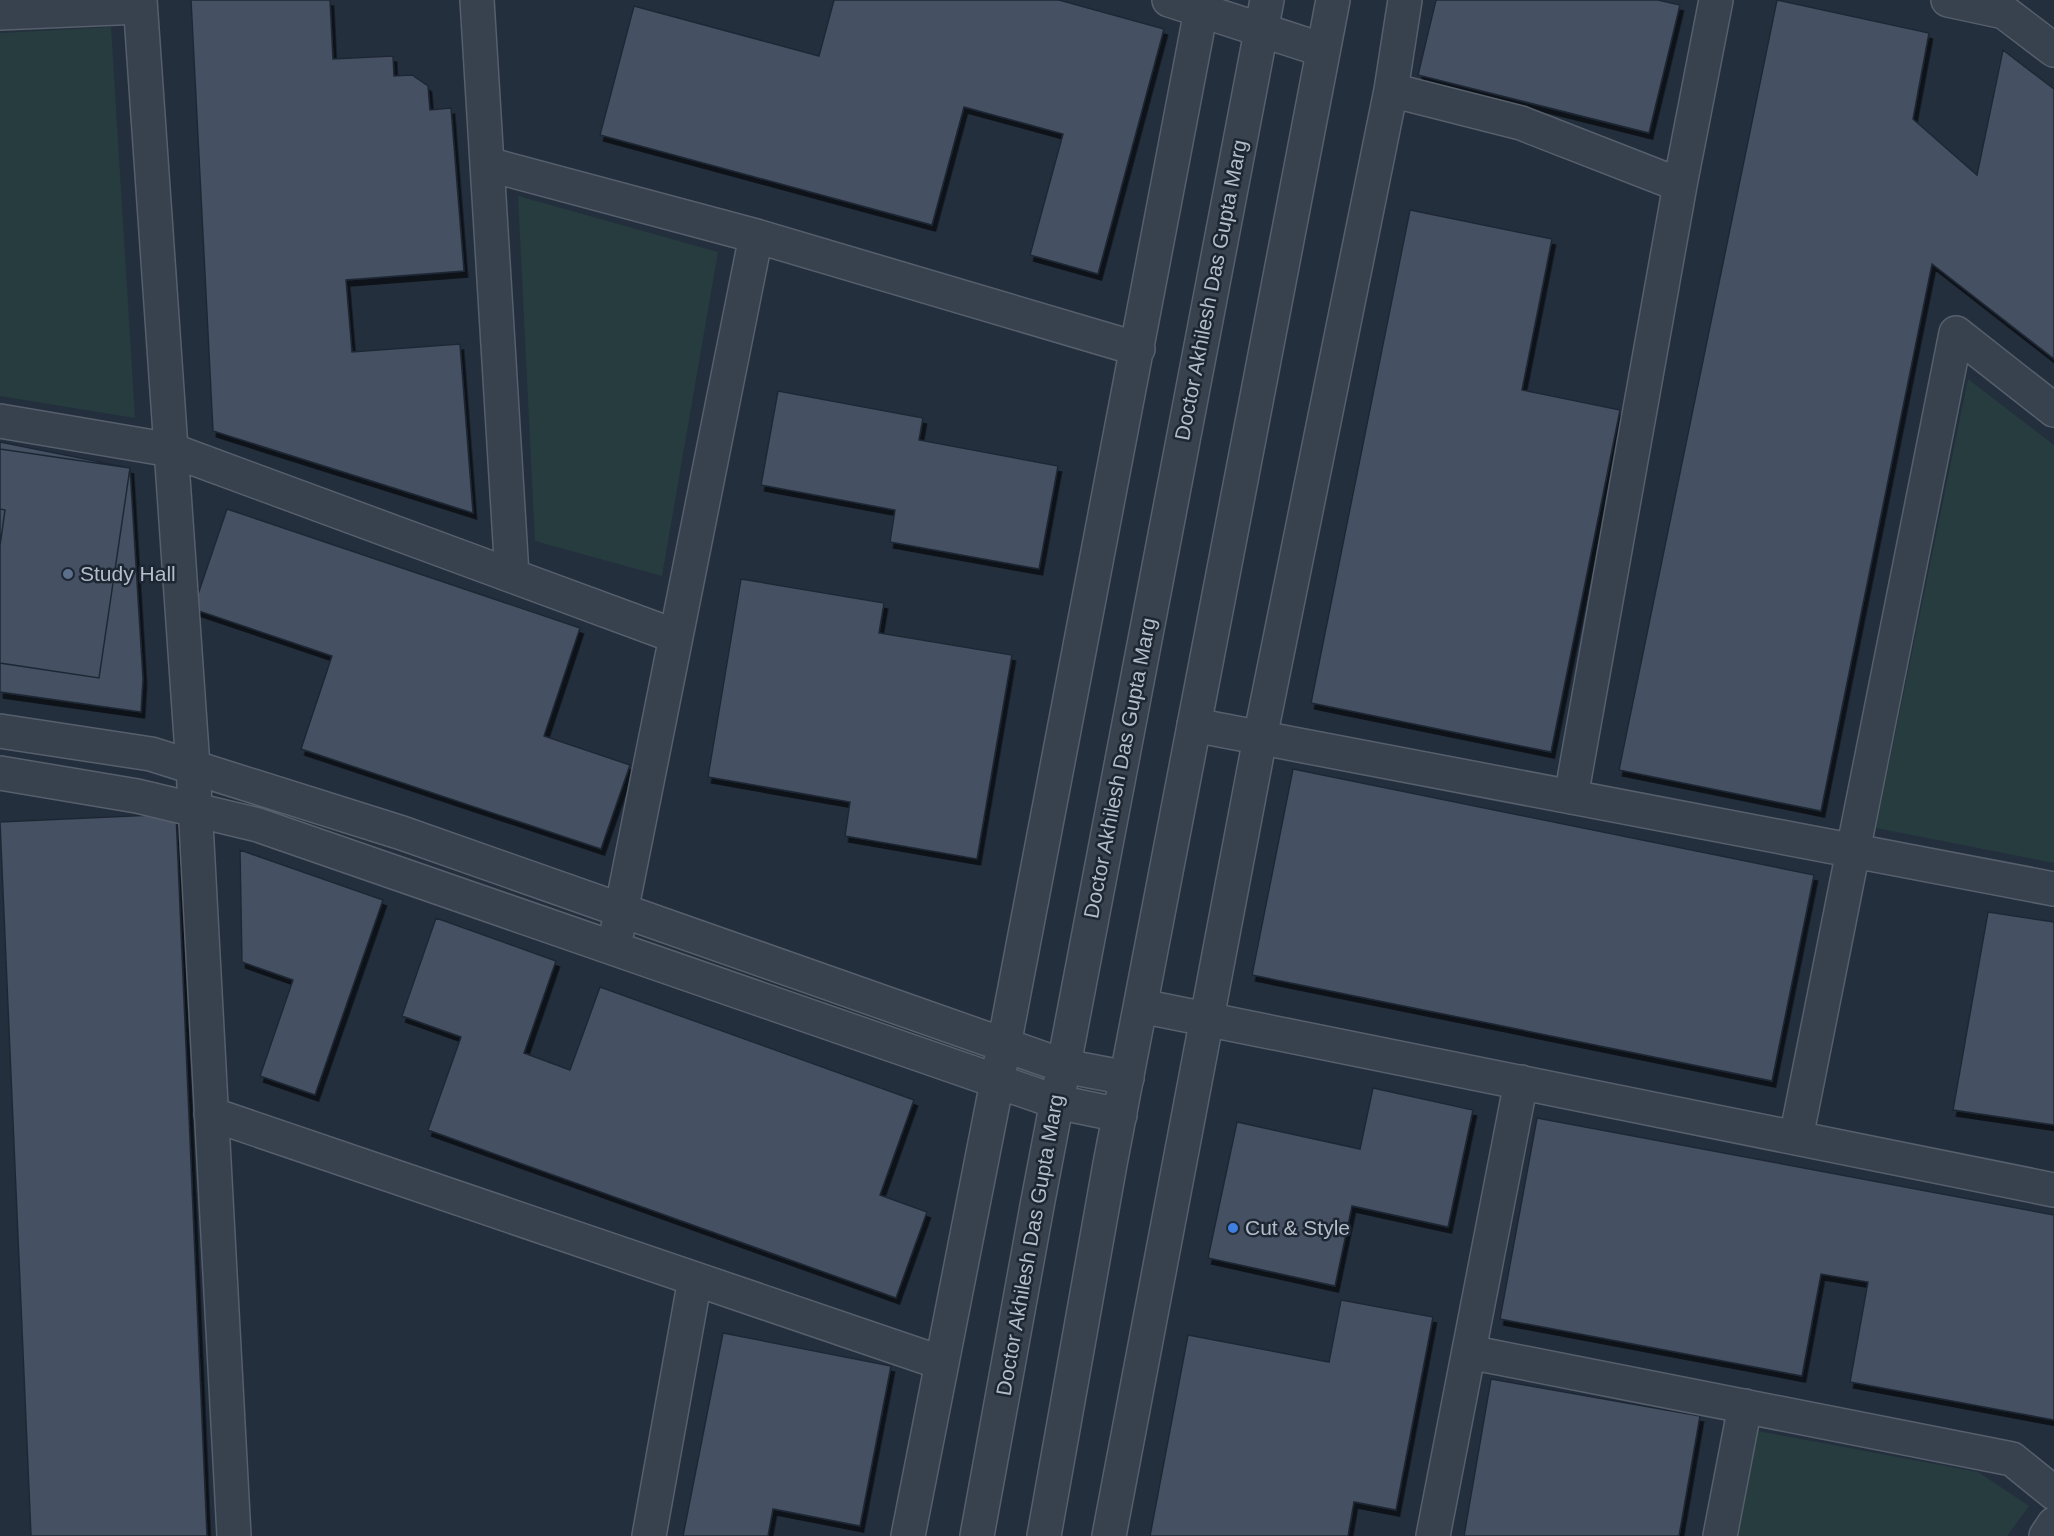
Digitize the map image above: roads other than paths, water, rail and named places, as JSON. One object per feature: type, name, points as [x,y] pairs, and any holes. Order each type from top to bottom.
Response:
[{"type":"street","points":[[477,0],[512,575]]},
{"type":"street","points":[[1169,0],[1264,15],[1323,50]]},
{"type":"street","points":[[1044,1536],[1120,1115],[1333,0]]},
{"type":"street","points":[[1109,1536],[1260,738],[1391,90],[1405,0]]},
{"type":"street","points":[[1571,797],[1680,185],[1716,0]]},
{"type":"street","points":[[1948,0],[2006,6],[2050,40]]},
{"type":"street","points":[[0,13],[140,4],[193,767],[234,1536]]},
{"type":"street","points":[[908,1536],[1138,350],[1202,5]]},
{"type":"street","name":"Doctor Akhilesh Das Gupta Marg","points":[[977,1536],[1057,1102],[1264,15]]},
{"type":"street","points":[[1391,90],[1521,123],[1680,185]]},
{"type":"street","points":[[487,164],[756,236],[1138,350]]},
{"type":"street","points":[[614,949],[756,236]]},
{"type":"street","points":[[1796,1138],[1956,333],[2054,410]]},
{"type":"street","points":[[0,421],[171,450],[675,636]]},
{"type":"street","points":[[1194,725],[2054,889]]},
{"type":"street","points":[[0,731],[151,754],[402,833],[1064,1066],[1127,1078]]},
{"type":"street","points":[[0,773],[137,796],[258,825],[997,1082],[1057,1102],[1120,1115]]},
{"type":"street","points":[[1141,1006],[2054,1190]]},
{"type":"street","points":[[1432,1536],[1521,1082]]},
{"type":"street","points":[[211,1114],[942,1364]]},
{"type":"street","points":[[649,1536],[695,1279]]},
{"type":"street","points":[[1468,1352],[2012,1459],[2054,1493]]},
{"type":"street","points":[[1720,1536],[1744,1406]]},
{"type":"street","points":[[2046,1536],[2054,1524]]},
{"type":"place","name":"Study Hall","points":[[68,574]]},
{"type":"place","name":"Cut & Style","points":[[1233,1228]]}]
